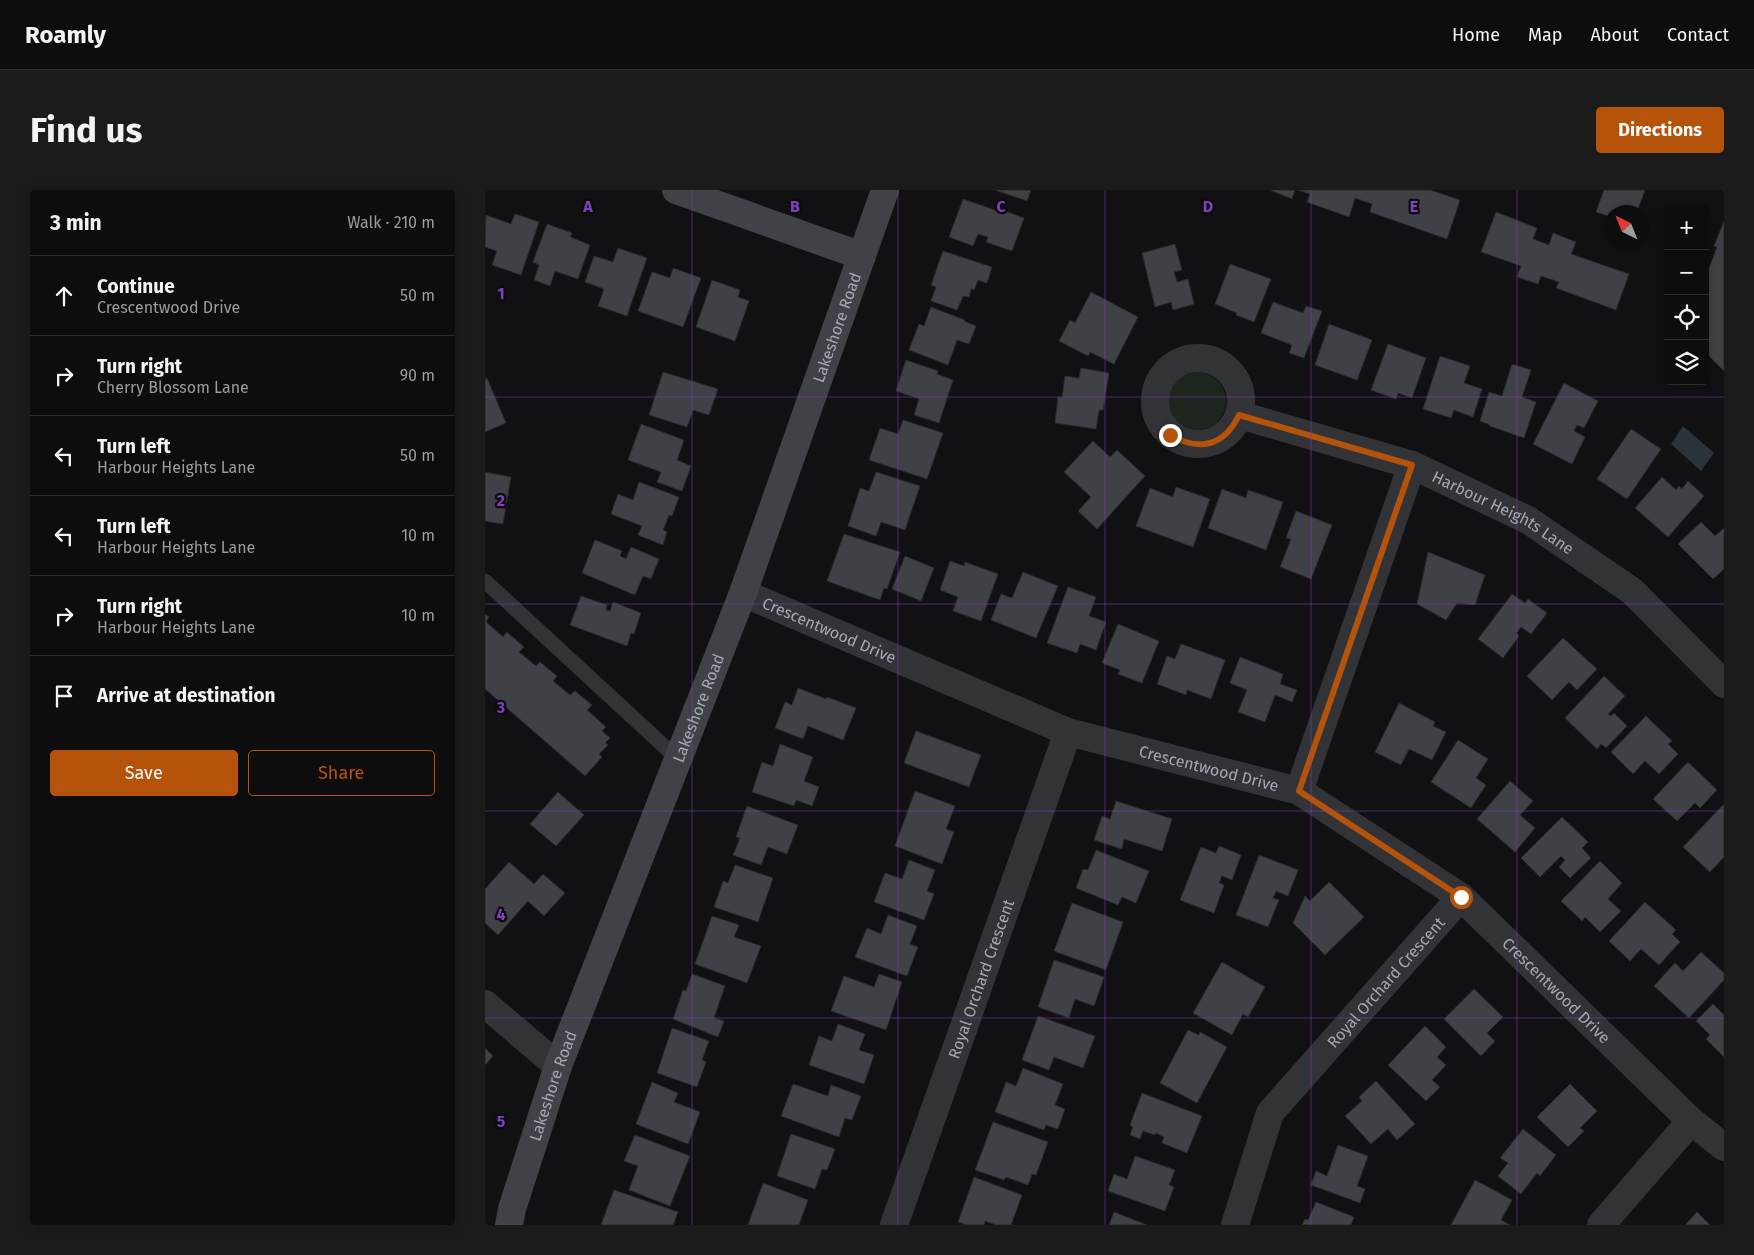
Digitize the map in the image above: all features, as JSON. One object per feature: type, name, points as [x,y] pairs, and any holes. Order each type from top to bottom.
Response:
[{"type":"main road","points":[[676,190],[862,256]]},
{"type":"main road","name":"Lakeshore Road","points":[[509,1225],[512,1209],[558,1066],[743,592],[885,190]]},
{"type":"street","name":"Harbour Heights Lane","points":[[1239,415],[1412,465],[1528,520],[1632,591],[1724,684]]},
{"type":"street","points":[[1299,791],[1412,465]]},
{"type":"street","name":"Crescentwood Drive","points":[[743,592],[1068,732],[1299,791],[1461,897],[1691,1120],[1724,1147]]},
{"type":"street","name":"Royal Orchard Crescent","points":[[894,1225],[1068,732]]},
{"type":"street","name":"Royal Orchard Crescent","points":[[1235,1225],[1271,1113],[1461,897]]},
{"type":"street","points":[[485,1004],[558,1066]]},
{"type":"street","points":[[1601,1225],[1691,1120]]},
{"type":"lane","points":[[485,581],[678,759]]},
{"type":"shaded area","points":[[1191,372],[1203,372],[1218,380],[1226,395],[1226,407],[1218,422],[1203,430],[1191,430],[1176,422],[1168,407],[1168,395],[1176,380]]},
{"type":"shaded area","points":[[1683,426],[1714,453],[1701,471],[1671,444]]},
{"type":"building","points":[[995,190],[1031,190],[1027,201]]},
{"type":"building","points":[[1270,190],[1295,190],[1292,199]]},
{"type":"building","points":[[1298,190],[1430,190],[1460,200],[1447,239],[1370,212],[1372,204],[1355,198],[1349,217],[1307,202],[1310,194]]},
{"type":"building","points":[[1604,190],[1645,190],[1640,205],[1604,205],[1604,215],[1596,212]]},
{"type":"building","points":[[963,199],[1024,218],[1012,251],[986,242],[988,237],[978,234],[973,246],[949,237]]},
{"type":"building","points":[[1496,212],[1537,228],[1533,239],[1549,245],[1553,233],[1576,242],[1571,254],[1629,274],[1616,310],[1556,288],[1559,282],[1541,276],[1538,284],[1517,277],[1521,266],[1481,252]]},
{"type":"building","points":[[515,214],[539,222],[521,275],[492,265],[497,251],[485,247],[486,215],[511,224]]},
{"type":"building","points":[[1724,221],[1724,371],[1709,356],[1709,268],[1717,247],[1714,246]]},
{"type":"building","points":[[547,224],[572,233],[570,237],[590,245],[578,279],[555,271],[550,286],[534,280],[539,265],[533,262]]},
{"type":"building","points":[[1175,244],[1182,270],[1174,272],[1177,282],[1188,279],[1194,304],[1173,310],[1171,302],[1155,307],[1142,253]]},
{"type":"building","points":[[618,248],[647,258],[627,316],[598,306],[604,289],[585,282],[594,256],[613,262]]},
{"type":"building","points":[[943,251],[992,267],[987,283],[978,280],[974,290],[971,289],[969,297],[963,296],[957,310],[931,301],[936,287],[931,285]]},
{"type":"building","points":[[1230,264],[1271,279],[1254,322],[1215,304]]},
{"type":"building","points":[[673,268],[701,278],[683,327],[638,311],[652,272],[670,278]]},
{"type":"building","points":[[712,280],[740,290],[738,297],[749,301],[735,341],[696,327]]},
{"type":"building","points":[[1091,292],[1138,317],[1114,364],[1090,352],[1088,356],[1059,341],[1070,320],[1075,323]]},
{"type":"building","points":[[1273,302],[1303,313],[1306,306],[1322,311],[1304,358],[1289,353],[1292,345],[1261,333]]},
{"type":"building","points":[[931,307],[976,326],[969,344],[957,340],[948,365],[909,350],[919,324],[924,326]]},
{"type":"building","points":[[1329,324],[1372,340],[1357,380],[1315,365]]},
{"type":"building","points":[[1388,344],[1426,358],[1412,398],[1398,393],[1396,399],[1371,390]]},
{"type":"building","points":[[1440,356],[1470,366],[1464,383],[1482,389],[1473,417],[1454,410],[1451,418],[1423,409]]},
{"type":"building","points":[[906,360],[938,371],[937,374],[953,380],[939,423],[914,415],[919,399],[896,391]]},
{"type":"building","points":[[1512,364],[1531,370],[1522,397],[1536,402],[1524,438],[1480,421],[1489,392],[1502,396]]},
{"type":"building","points":[[1081,368],[1109,373],[1103,410],[1099,410],[1096,429],[1055,423],[1058,397],[1062,398],[1065,376],[1079,378]]},
{"type":"building","points":[[663,372],[718,389],[709,415],[693,410],[687,427],[649,415]]},
{"type":"building","points":[[487,378],[506,423],[485,432],[485,379]]},
{"type":"building","points":[[1564,383],[1598,401],[1584,428],[1577,425],[1574,431],[1585,437],[1572,464],[1533,444]]},
{"type":"building","points":[[903,420],[943,433],[927,479],[869,460],[880,428],[898,434]]},
{"type":"building","points":[[641,424],[684,440],[677,460],[691,466],[682,491],[657,482],[661,472],[628,460]]},
{"type":"building","points":[[1631,429],[1661,449],[1627,499],[1597,479]]},
{"type":"building","points":[[1093,441],[1110,457],[1117,450],[1145,476],[1097,529],[1078,511],[1091,497],[1064,472]]},
{"type":"building","points":[[485,472],[511,477],[503,524],[485,521]]},
{"type":"building","points":[[876,472],[920,486],[905,530],[881,522],[876,536],[848,526],[860,488],[869,491]]},
{"type":"building","points":[[1662,477],[1676,490],[1679,486],[1682,489],[1688,481],[1704,496],[1668,537],[1635,508]]},
{"type":"building","points":[[639,482],[679,497],[672,516],[669,515],[663,530],[667,532],[663,545],[638,535],[642,526],[611,514],[618,494],[633,500]]},
{"type":"building","points":[[1176,487],[1210,499],[1193,547],[1136,526],[1150,488],[1173,497]]},
{"type":"building","points":[[1222,489],[1246,498],[1248,490],[1283,502],[1266,550],[1208,528]]},
{"type":"building","points":[[1296,511],[1332,525],[1311,579],[1280,567],[1291,539],[1286,538]]},
{"type":"building","points":[[1701,522],[1715,536],[1724,528],[1724,569],[1713,579],[1678,544]]},
{"type":"building","points":[[844,534],[900,552],[887,589],[884,588],[880,600],[827,581]]},
{"type":"building","points":[[595,540],[622,551],[620,556],[626,559],[631,547],[659,559],[651,579],[643,576],[635,595],[582,573]]},
{"type":"building","points":[[1428,552],[1485,575],[1475,605],[1457,603],[1446,620],[1417,604]]},
{"type":"building","points":[[905,556],[934,568],[921,601],[892,589]]},
{"type":"building","points":[[950,561],[964,566],[965,562],[998,574],[981,621],[953,611],[958,597],[940,590]]},
{"type":"building","points":[[1023,572],[1058,586],[1036,638],[991,620],[1001,594],[1012,598]]},
{"type":"building","points":[[1068,587],[1096,597],[1089,616],[1106,622],[1096,650],[1080,644],[1077,653],[1047,643]]},
{"type":"building","points":[[1512,594],[1525,603],[1528,599],[1547,613],[1531,634],[1521,627],[1516,633],[1519,636],[1503,658],[1478,639]]},
{"type":"building","points":[[581,596],[607,605],[606,610],[610,611],[613,602],[641,613],[634,634],[631,633],[627,646],[570,625]]},
{"type":"building","points":[[485,614],[489,617],[486,622],[503,637],[507,632],[524,647],[519,652],[536,666],[540,662],[557,676],[553,681],[570,695],[575,691],[592,705],[587,710],[606,727],[602,731],[610,738],[605,743],[608,745],[599,754],[602,757],[585,776],[485,689]]},
{"type":"building","points":[[1118,624],[1159,641],[1142,683],[1118,674],[1120,670],[1102,663]]},
{"type":"building","points":[[1563,638],[1597,669],[1577,690],[1569,682],[1552,700],[1527,676]]},
{"type":"building","points":[[1181,644],[1225,660],[1211,699],[1187,690],[1186,695],[1157,684],[1167,656],[1175,659]]},
{"type":"building","points":[[1240,657],[1283,674],[1280,684],[1297,690],[1292,702],[1275,695],[1265,722],[1238,712],[1247,690],[1230,683]]},
{"type":"building","points":[[1604,676],[1625,696],[1608,714],[1611,716],[1614,713],[1627,726],[1606,748],[1601,744],[1597,749],[1565,718]]},
{"type":"building","points":[[798,688],[856,708],[843,740],[808,726],[803,739],[775,728],[785,702],[792,705]]},
{"type":"building","points":[[1399,703],[1435,722],[1433,726],[1446,732],[1432,760],[1409,749],[1401,765],[1375,752]]},
{"type":"building","points":[[1646,716],[1672,741],[1668,744],[1678,754],[1659,774],[1645,761],[1633,774],[1611,752]]},
{"type":"building","points":[[916,731],[981,755],[969,787],[904,763]]},
{"type":"building","points":[[1458,740],[1488,759],[1476,778],[1486,785],[1471,808],[1431,782]]},
{"type":"building","points":[[780,744],[813,757],[804,781],[819,787],[812,806],[796,800],[794,806],[752,792],[762,762],[773,766]]},
{"type":"building","points":[[1688,762],[1717,790],[1700,808],[1695,803],[1677,821],[1653,799]]},
{"type":"building","points":[[1510,781],[1533,801],[1520,815],[1535,828],[1515,852],[1477,819]]},
{"type":"building","points":[[915,791],[955,806],[946,829],[954,832],[942,864],[895,846]]},
{"type":"building","points":[[558,792],[584,815],[556,846],[530,824]]},
{"type":"building","points":[[1116,801],[1172,819],[1162,851],[1124,839],[1122,849],[1094,840],[1102,816],[1110,819]]},
{"type":"building","points":[[1724,804],[1724,857],[1710,872],[1683,847]]},
{"type":"building","points":[[747,806],[798,825],[787,854],[768,847],[761,865],[733,855],[740,838],[736,837]]},
{"type":"building","points":[[1562,817],[1588,842],[1582,848],[1591,858],[1570,878],[1559,867],[1565,860],[1561,856],[1540,877],[1521,858]]},
{"type":"building","points":[[1219,846],[1241,855],[1232,880],[1222,876],[1219,883],[1224,885],[1214,913],[1180,900],[1201,847],[1216,853]]},
{"type":"building","points":[[1096,850],[1149,871],[1136,903],[1122,897],[1118,905],[1076,888],[1083,869],[1088,870]]},
{"type":"building","points":[[1259,855],[1298,870],[1288,896],[1276,891],[1273,898],[1279,900],[1268,927],[1236,915]]},
{"type":"building","points":[[909,860],[935,870],[927,891],[934,894],[924,920],[874,902],[885,873],[902,879]]},
{"type":"building","points":[[1600,861],[1622,883],[1608,899],[1621,911],[1600,932],[1585,917],[1582,921],[1561,901]]},
{"type":"building","points":[[509,862],[534,884],[543,874],[565,893],[544,916],[528,901],[498,935],[485,923],[485,889]]},
{"type":"building","points":[[735,865],[773,878],[758,922],[714,907],[723,881],[728,883]]},
{"type":"building","points":[[1329,882],[1364,917],[1325,955],[1293,923],[1305,896],[1310,901]]},
{"type":"building","points":[[1645,902],[1676,930],[1672,934],[1680,942],[1659,965],[1641,949],[1630,961],[1609,941]]},
{"type":"building","points":[[1072,903],[1123,922],[1106,970],[1054,951]]},
{"type":"building","points":[[888,915],[917,926],[910,944],[918,947],[907,976],[855,957],[867,928],[881,934]]},
{"type":"building","points":[[712,916],[739,925],[734,937],[761,946],[747,983],[695,964]]},
{"type":"building","points":[[1701,952],[1724,973],[1724,980],[1689,1018],[1654,986],[1675,963],[1683,971]]},
{"type":"building","points":[[1054,960],[1104,977],[1094,1006],[1075,999],[1069,1018],[1038,1007]]},
{"type":"building","points":[[1222,962],[1265,987],[1248,1017],[1243,1014],[1232,1035],[1193,1013]]},
{"type":"building","points":[[692,974],[725,986],[714,1018],[724,1021],[718,1037],[673,1019],[683,990],[686,991]]},
{"type":"building","points":[[879,974],[902,982],[886,1030],[831,1011],[844,976],[874,987]]},
{"type":"building","points":[[1474,989],[1503,1017],[1487,1033],[1495,1041],[1481,1056],[1444,1019]]},
{"type":"building","points":[[1713,1004],[1724,1015],[1724,1057],[1706,1039],[1710,1035],[1696,1021]]},
{"type":"building","points":[[1038,1016],[1095,1036],[1083,1068],[1054,1057],[1049,1070],[1022,1060]]},
{"type":"building","points":[[838,1024],[865,1034],[859,1050],[874,1055],[864,1084],[809,1065],[819,1036],[832,1041]]},
{"type":"building","points":[[1425,1026],[1446,1047],[1437,1057],[1446,1065],[1432,1080],[1440,1087],[1426,1101],[1388,1065]]},
{"type":"building","points":[[672,1028],[709,1041],[702,1060],[706,1062],[697,1087],[657,1073]]},
{"type":"building","points":[[1188,1030],[1199,1035],[1200,1032],[1227,1047],[1197,1103],[1160,1083]]},
{"type":"building","points":[[485,1048],[493,1056],[485,1065]]},
{"type":"building","points":[[1023,1068],[1063,1084],[1055,1105],[1065,1109],[1058,1129],[1046,1125],[1044,1130],[995,1112],[1006,1082],[1016,1086]]},
{"type":"building","points":[[1376,1081],[1415,1124],[1397,1140],[1388,1129],[1371,1144],[1345,1116],[1362,1101],[1359,1097]]},
{"type":"building","points":[[652,1082],[678,1093],[674,1102],[700,1112],[688,1144],[636,1124]]},
{"type":"building","points":[[793,1084],[828,1096],[831,1085],[861,1096],[852,1120],[845,1118],[839,1137],[781,1116]]},
{"type":"building","points":[[1570,1084],[1597,1111],[1580,1128],[1584,1131],[1568,1147],[1537,1117]]},
{"type":"building","points":[[1142,1093],[1202,1116],[1187,1153],[1162,1143],[1164,1137],[1156,1133],[1155,1135],[1143,1131],[1140,1139],[1130,1135],[1133,1127],[1130,1125]]},
{"type":"building","points":[[993,1122],[1048,1142],[1036,1175],[1032,1174],[1028,1185],[1006,1177],[1004,1180],[975,1170]]},
{"type":"building","points":[[1523,1129],[1556,1155],[1540,1176],[1537,1173],[1521,1194],[1498,1176],[1508,1163],[1500,1158]]},
{"type":"building","points":[[791,1134],[835,1149],[827,1170],[822,1169],[815,1189],[777,1176]]},
{"type":"building","points":[[635,1135],[690,1156],[670,1206],[629,1190],[638,1166],[624,1161]]},
{"type":"building","points":[[1338,1145],[1368,1156],[1357,1186],[1365,1189],[1360,1203],[1311,1185],[1316,1171],[1327,1176]]},
{"type":"building","points":[[1135,1156],[1175,1170],[1169,1185],[1174,1187],[1165,1211],[1108,1191],[1114,1174],[1127,1179]]},
{"type":"building","points":[[974,1177],[1022,1195],[1011,1225],[996,1225],[985,1221],[984,1225],[967,1225],[958,1222]]},
{"type":"building","points":[[1475,1180],[1512,1200],[1501,1220],[1510,1225],[1451,1225]]},
{"type":"building","points":[[763,1183],[808,1200],[799,1225],[748,1225]]},
{"type":"building","points":[[614,1190],[678,1212],[673,1225],[601,1225]]},
{"type":"building","points":[[1316,1202],[1354,1217],[1351,1225],[1302,1225],[1305,1219],[1308,1220]]},
{"type":"building","points":[[1114,1212],[1147,1225],[1109,1225]]},
{"type":"building","points":[[1697,1212],[1710,1225],[1685,1225]]},
{"type":"route","points":[[1170,435],[1182,442],[1196,445],[1210,443],[1223,437],[1233,428],[1239,415],[1412,465],[1299,791],[1461,897]]}]
